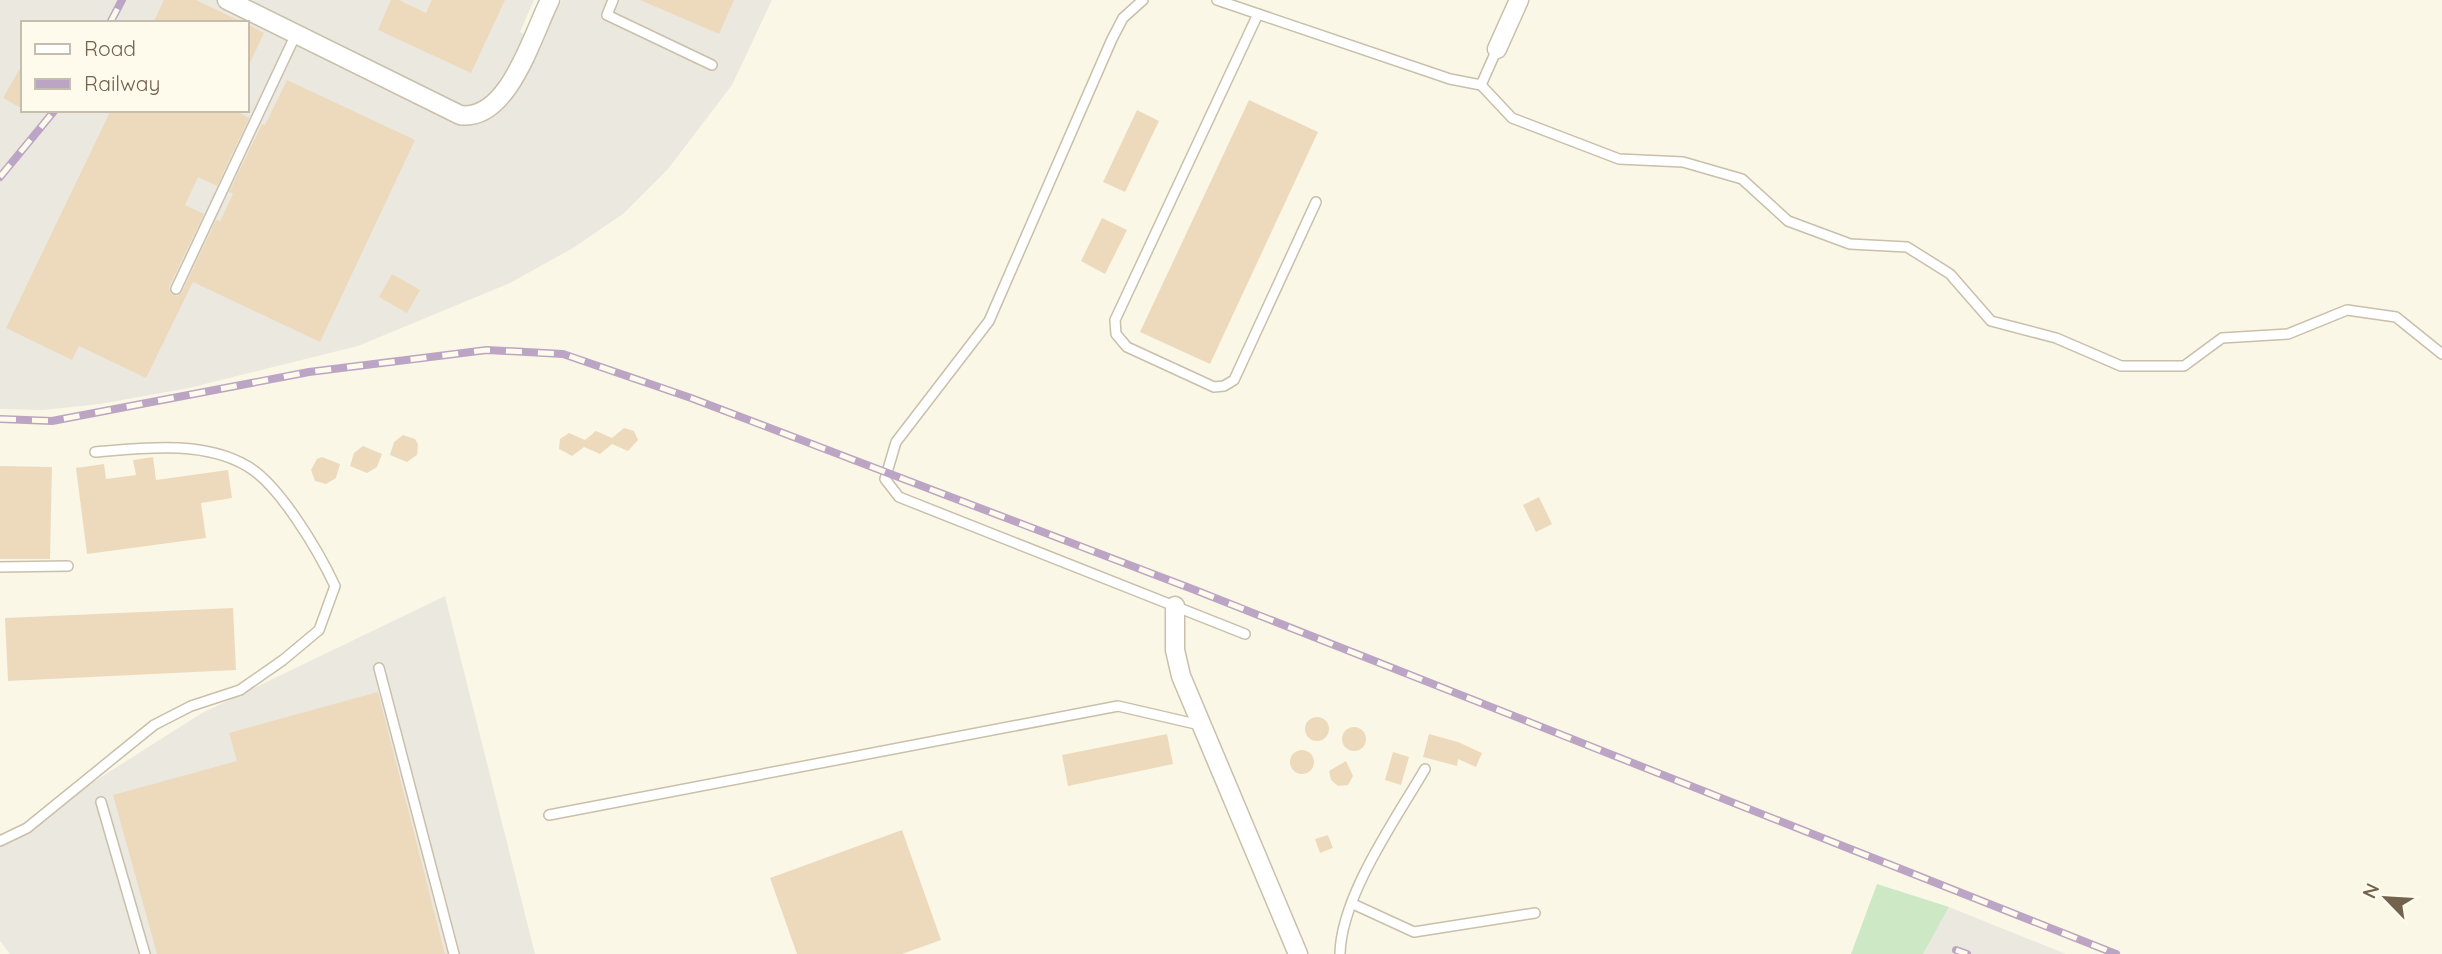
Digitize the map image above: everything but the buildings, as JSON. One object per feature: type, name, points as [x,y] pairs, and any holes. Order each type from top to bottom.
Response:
[{"type":"street","points":[[227,0],[460,115],[474,117],[485,113],[511,85],[550,0]]},
{"type":"street","points":[[1497,49],[1519,0]]},
{"type":"street","points":[[1175,606],[1175,650],[1181,676],[1298,954]]},
{"type":"lane","points":[[613,0],[607,16],[712,65]]},
{"type":"lane","points":[[1143,0],[1123,18],[1112,39],[989,321],[975,343],[947,372],[896,442],[885,479],[899,497],[1245,634]]},
{"type":"lane","points":[[1217,0],[1450,79],[1480,85],[1512,118],[1619,159],[1683,162],[1742,179],[1788,221],[1850,244],[1907,247],[1950,274],[1991,321],[2056,338],[2121,366],[2184,366],[2222,338],[2288,334],[2347,310],[2396,317],[2442,354]]},
{"type":"lane","points":[[1258,14],[1115,320],[1116,334],[1127,347],[1214,387],[1224,386],[1234,380],[1316,202]]},
{"type":"lane","points":[[176,289],[296,34]]},
{"type":"lane","points":[[1480,85],[1497,49]]},
{"type":"lane","points":[[0,841],[27,828],[154,725],[191,706],[240,690],[284,660],[319,630],[335,586],[314,546],[281,500],[249,467],[221,455],[160,446],[94,452]]},
{"type":"lane","points":[[0,567],[68,566]]},
{"type":"lane","points":[[379,668],[454,954]]},
{"type":"lane","points":[[549,815],[1118,706],[1202,725]]},
{"type":"lane","points":[[1340,954],[1341,940],[1362,878],[1425,769]]},
{"type":"lane","points":[[101,802],[145,954]]},
{"type":"lane","points":[[1353,904],[1414,932],[1535,913]]},
{"type":"shaded area","points":[[0,0],[534,0],[520,32],[542,42],[562,0],[772,0],[732,85],[668,169],[623,214],[573,248],[510,283],[358,346],[189,388],[100,404],[43,410],[0,409]]},
{"type":"shaded area","points":[[445,596],[535,954],[10,954],[0,941],[0,841],[202,713]]},
{"type":"shaded area","points":[[1949,907],[2066,954],[1923,954]]},
{"type":"green space","points":[[1877,884],[1949,907],[1923,954],[1851,954]]},
{"type":"railway","points":[[111,21],[122,0]]},
{"type":"railway","points":[[0,177],[53,112]]},
{"type":"railway","points":[[0,419],[52,421],[309,372],[487,350],[563,354],[691,398],[1195,590],[2116,954]]},
{"type":"railway","points":[[1956,950],[1967,954]]}]
